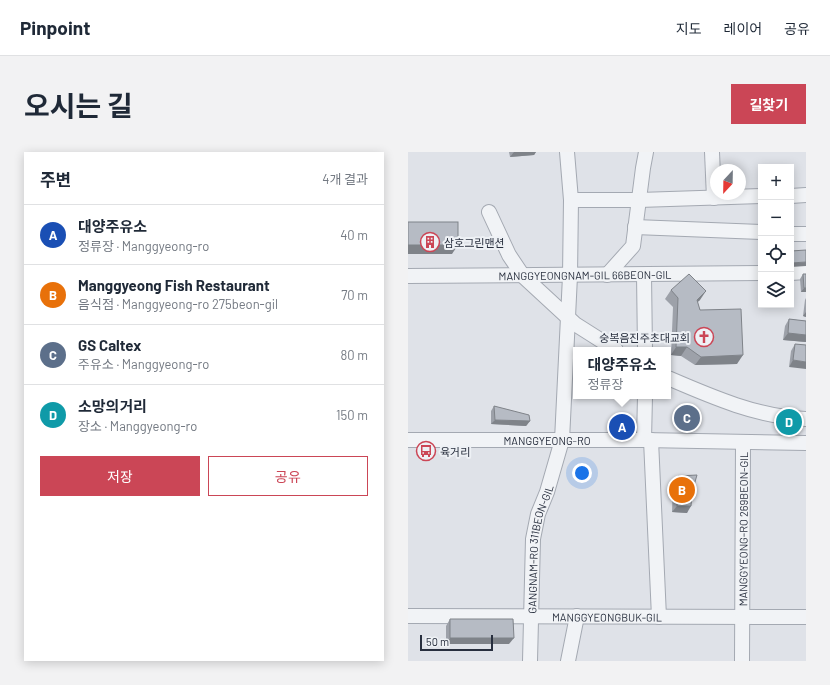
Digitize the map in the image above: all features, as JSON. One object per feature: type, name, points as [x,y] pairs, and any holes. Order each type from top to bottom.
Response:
[{"type":"street","name":"GANGNAM-RO 311BEON-GIL","points":[[530,661],[533,539],[538,514],[547,492],[562,440],[570,276],[571,200],[567,152]]},
{"type":"street","points":[[606,275],[633,246],[646,152]]},
{"type":"street","points":[[712,152],[713,164]]},
{"type":"street","points":[[794,196],[806,195]]},
{"type":"street","points":[[746,197],[758,196]]},
{"type":"street","points":[[571,200],[710,198]]},
{"type":"street","points":[[489,212],[509,255],[522,276],[569,318],[612,347]]},
{"type":"street","points":[[635,227],[758,232]]},
{"type":"street","points":[[794,234],[806,234]]},
{"type":"street","points":[[794,273],[806,272]]},
{"type":"street","name":"MANGGYEONGNAM-GIL 66BEON-GIL","points":[[408,276],[570,276],[758,273]]},
{"type":"street","points":[[644,275],[645,347]]},
{"type":"street","points":[[671,379],[718,400],[787,418],[806,419]]},
{"type":"street","points":[[645,399],[659,617]]},
{"type":"street","name":"MANGGYEONG-RO","points":[[408,440],[648,440],[806,442]]},
{"type":"street","name":"MANGGYEONG-RO 269BEON-GIL","points":[[742,661],[743,442]]},
{"type":"street","name":"MANGGYEONGBUK-GIL","points":[[408,616],[806,617]]},
{"type":"street","points":[[568,661],[577,616]]},
{"type":"building","points":[[408,222],[458,222],[458,245],[408,245]]},
{"type":"building","points":[[806,250],[806,262],[794,263],[794,251]]},
{"type":"building","name":"숭복음진주초대교회","points":[[689,274],[706,291],[697,300],[700,310],[741,309],[743,355],[701,357],[687,347],[676,347],[678,298],[671,290]]},
{"type":"building","points":[[803,274],[806,274],[806,288],[804,288]]},
{"type":"building","points":[[789,319],[806,321],[806,335],[788,333]]},
{"type":"building","points":[[795,344],[806,345],[806,362],[793,360]]},
{"type":"building","points":[[494,406],[529,415],[530,421],[495,420]]},
{"type":"building","points":[[697,475],[692,492],[691,506],[677,506],[678,476]]},
{"type":"building","points":[[450,619],[513,619],[514,638],[450,638]]},
{"type":"place","name":"삼호그린맨션","points":[[430,242]]},
{"type":"place","name":"숭복음진주초대교회","points":[[704,337]]},
{"type":"place","name":"GS Caltex","points":[[687,418]]},
{"type":"place","name":"소망의거리","points":[[789,422]]},
{"type":"place","name":"대양주유소","points":[[622,427]]},
{"type":"place","name":"육거리","points":[[426,451]]},
{"type":"place","name":"Manggyeong Fish Restaurant","points":[[682,490]]}]
